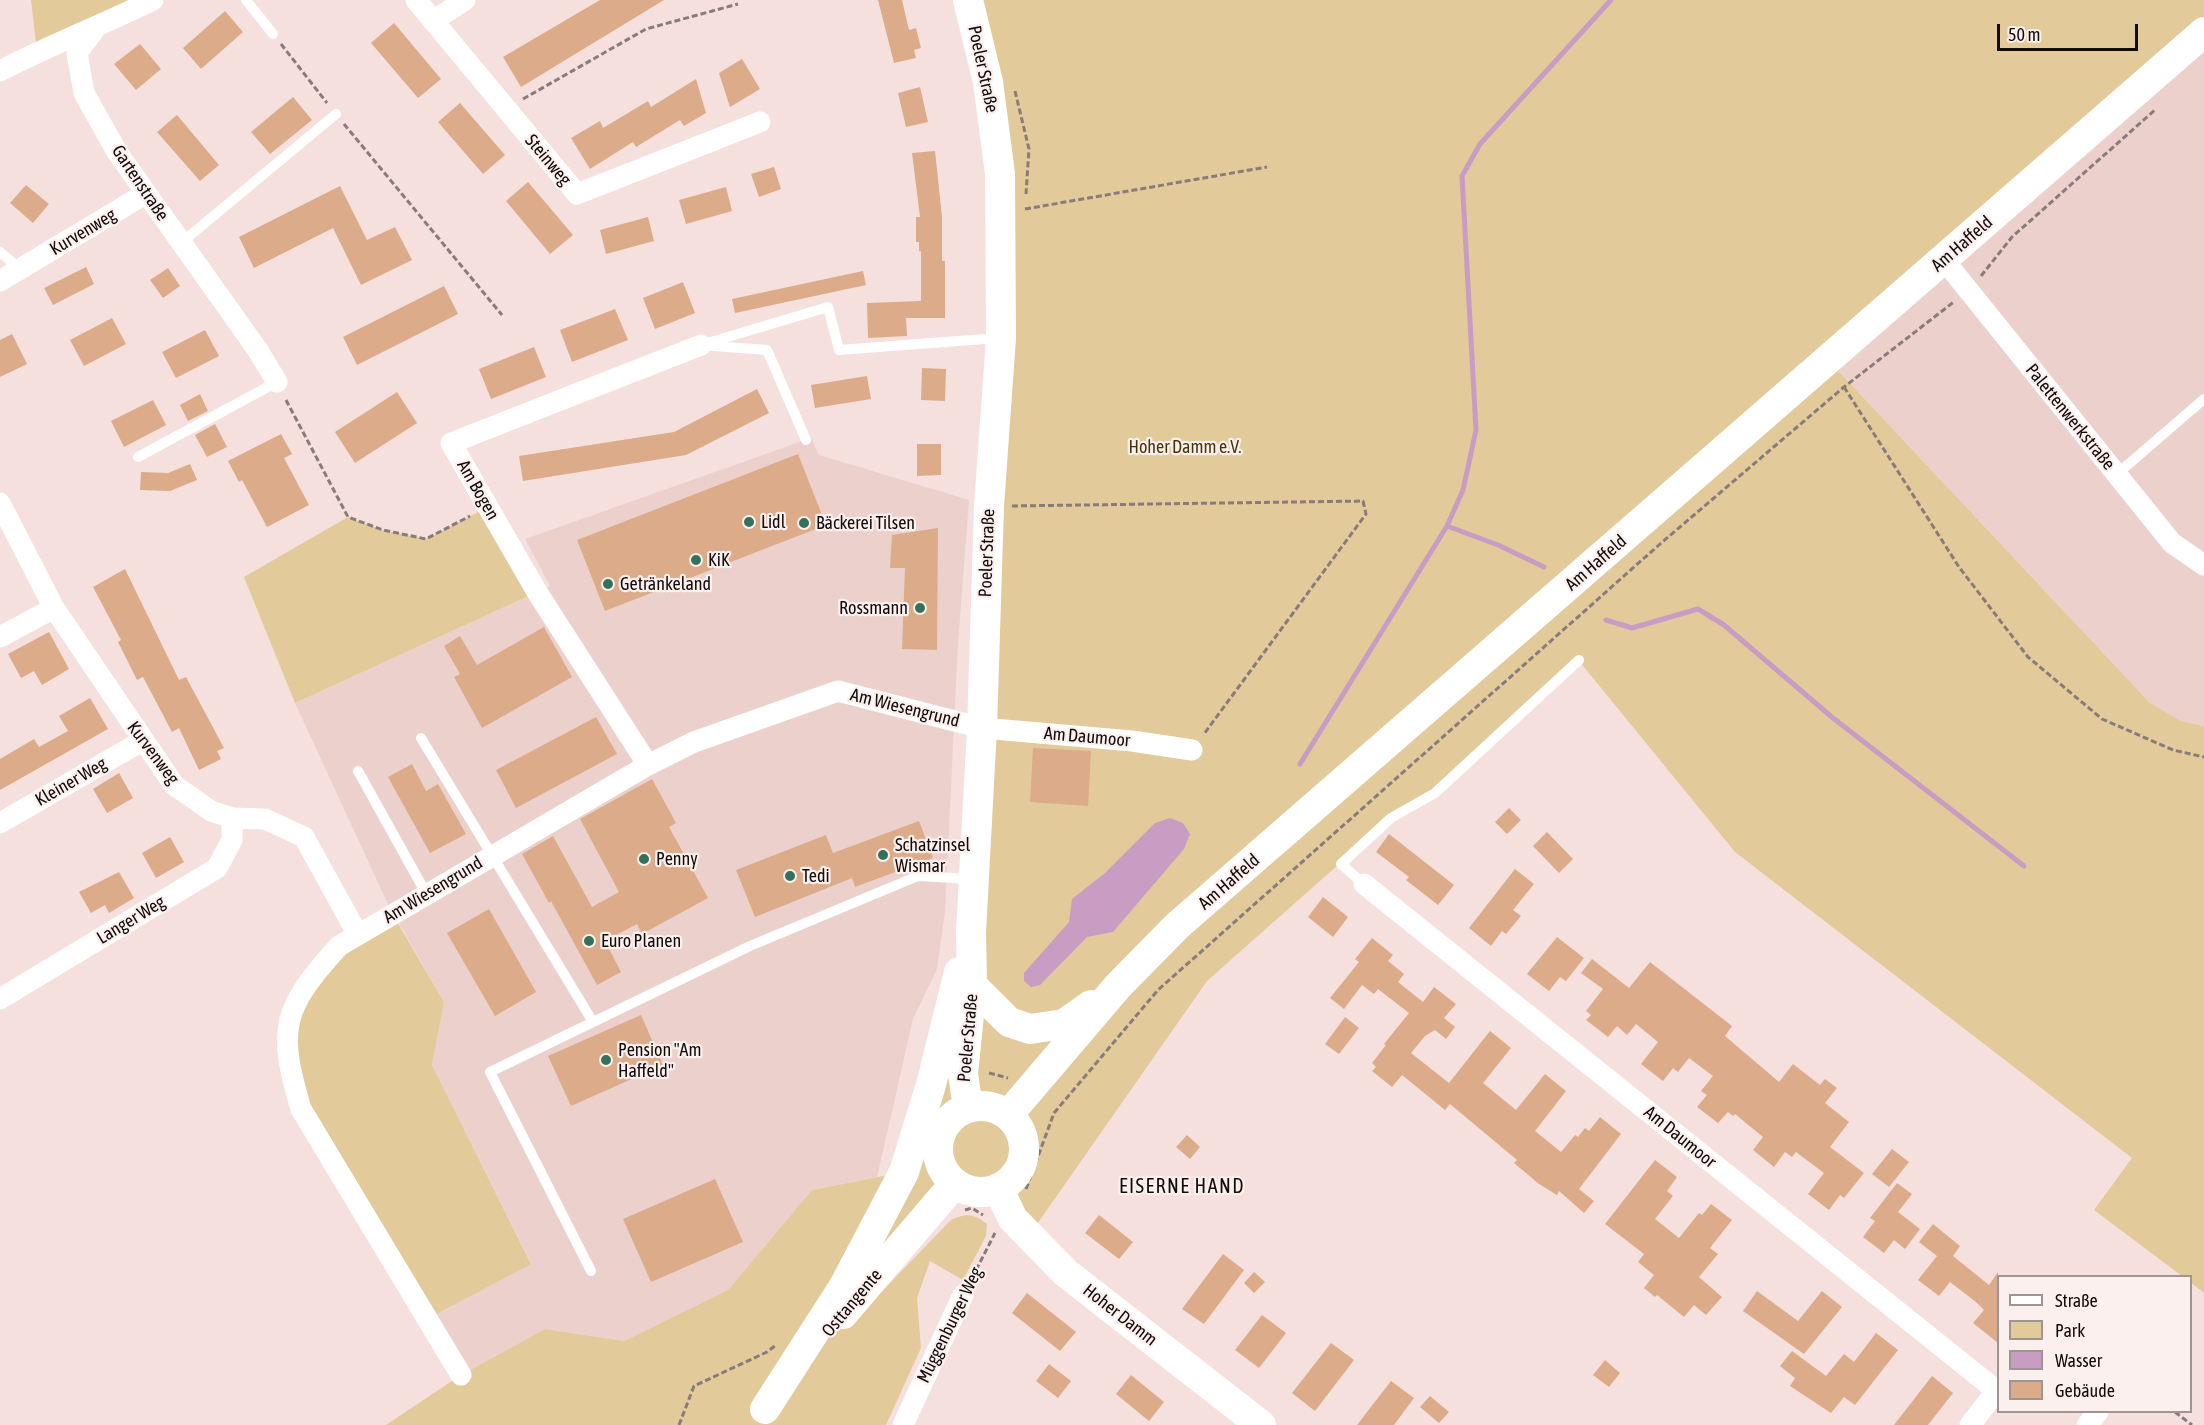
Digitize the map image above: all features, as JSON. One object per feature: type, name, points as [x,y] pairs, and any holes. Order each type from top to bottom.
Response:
[{"type":"main road","name":"Poeler Straße","points":[[968,0],[988,82],[1000,174],[1002,338],[989,506],[982,728],[971,932],[972,985],[963,1074],[968,1108]]},
{"type":"main road","name":"Am Haffeld","points":[[1008,1115],[1118,986],[1177,926],[2204,32]]},
{"type":"main road","points":[[758,1417],[844,1286],[904,1172],[931,1085],[950,1004],[971,932]]},
{"type":"main road","points":[[972,985],[1009,1022],[1030,1029],[1064,1024],[1118,986]]},
{"type":"main road","points":[[985,1106],[999,1109],[1020,1128],[1024,1142],[1024,1156],[1019,1170],[1010,1181],[1011,1191],[971,1191],[947,1176],[941,1163],[939,1142],[947,1123],[958,1113],[968,1108],[985,1106]]},
{"type":"main road","name":"Osttangente","points":[[758,1417],[955,1183]]},
{"type":"main road","name":"Hoher Damm","points":[[1011,1191],[1013,1219],[1066,1274],[1261,1425]]},
{"type":"street","name":"Gartenstraße","points":[[153,0],[95,29],[77,53],[84,93],[117,152],[145,194],[257,349],[277,382]]},
{"type":"street","name":"Steinweg","points":[[416,0],[577,195],[760,122]]},
{"type":"street","points":[[433,21],[465,0]]},
{"type":"street","points":[[0,71],[37,51],[95,29]]},
{"type":"street","name":"Kurvenweg","points":[[0,282],[145,194]]},
{"type":"street","name":"Palettenwerkstraße","points":[[1944,260],[2172,543],[2204,566]]},
{"type":"street","name":"Am Bogen","points":[[648,765],[537,592],[451,443],[701,345]]},
{"type":"street","name":"Kurvenweg","points":[[0,503],[54,608],[174,785],[211,811],[232,818],[265,819],[304,837],[358,935]]},
{"type":"street","points":[[0,637],[54,608]]},
{"type":"street","name":"Am Wiesengrund","points":[[461,1375],[301,1109],[287,1062],[288,1018],[310,978],[339,946],[491,855],[648,765],[694,742],[838,691],[982,728]]},
{"type":"street","name":"Am Daumoor","points":[[982,728],[1132,741],[1192,750]]},
{"type":"street","name":"Kleiner Weg","points":[[0,823],[142,741]]},
{"type":"street","name":"Langer Weg","points":[[0,999],[217,867],[232,840],[232,818]]},
{"type":"street","name":"Am Daumoor","points":[[1364,884],[1997,1389]]},
{"type":"street","name":"Müggenburger Weg","points":[[903,1425],[963,1295]]},
{"type":"street","points":[[1970,1425],[1997,1391]]},
{"type":"street","points":[[2087,1425],[2097,1413]]},
{"type":"lane","points":[[246,0],[273,34]]},
{"type":"lane","points":[[181,243],[336,114]]},
{"type":"lane","points":[[0,252],[20,269]]},
{"type":"lane","points":[[701,345],[828,307],[839,350],[1002,338]]},
{"type":"lane","points":[[701,345],[767,350],[806,440]]},
{"type":"lane","points":[[138,457],[277,382]]},
{"type":"lane","points":[[2116,475],[2204,399]]},
{"type":"lane","points":[[1364,884],[1341,864],[1391,818],[1435,793],[1579,660]]},
{"type":"lane","points":[[421,738],[592,1022]]},
{"type":"lane","points":[[358,771],[427,894]]},
{"type":"lane","points":[[591,1271],[490,1072],[750,946],[918,876],[974,879]]},
{"type":"path","points":[[506,108],[646,29],[738,4]]},
{"type":"path","points":[[273,34],[502,315]]},
{"type":"path","points":[[1011,1191],[1054,1113],[1158,990],[1660,544],[1844,387],[1969,290],[2013,237],[2163,102]]},
{"type":"path","points":[[1025,209],[1268,167]]},
{"type":"path","points":[[277,382],[348,517],[383,530],[426,539],[488,507]]},
{"type":"path","points":[[1844,387],[1959,567],[2028,657],[2102,719],[2173,750],[2204,757]]},
{"type":"path","points":[[989,506],[1363,501],[1366,514],[1192,750]]},
{"type":"path","points":[[989,1074],[1016,1079]]},
{"type":"path","points":[[962,1211],[972,1208],[990,1219]]},
{"type":"path","name":"Müggenburger Weg","points":[[963,1295],[999,1225]]},
{"type":"path","points":[[679,1425],[694,1386],[767,1352],[778,1344]]},
{"type":"path","points":[[2176,1413],[2192,1425]]},
{"type":"shaded area","points":[[2204,32],[2204,726],[2181,721],[2149,702],[1829,361]]},
{"type":"shaded area","points":[[811,438],[819,455],[969,500],[958,644],[945,912],[937,969],[913,1019],[877,1177],[812,1190],[728,1290],[624,1341],[545,1329],[461,1375],[427,1319],[531,1263],[432,1065],[444,1002],[387,902],[295,703],[550,586],[525,539]]},
{"type":"green space","points":[[31,0],[153,0],[37,51]]},
{"type":"green space","name":"Hoher Damm e.V.","points":[[968,0],[2204,0],[2204,32],[1829,361],[2149,702],[2181,721],[2204,726],[2204,1293],[2192,1284],[2192,1275],[2181,1275],[2094,1210],[2132,1158],[1735,852],[1579,661],[1435,793],[1391,818],[1207,981],[1028,1237],[993,1197],[976,1198],[953,1186],[856,1318],[951,1220],[969,1215],[987,1224],[986,1236],[963,1280],[930,1261],[917,1298],[921,1348],[886,1425],[386,1425],[461,1375],[545,1329],[624,1341],[728,1290],[812,1190],[904,1172],[971,932],[1001,338]]},
{"type":"green space","points":[[488,507],[537,592],[295,703],[244,577],[348,517],[383,530],[426,539]]},
{"type":"green space","points":[[393,915],[444,1002],[432,1065],[531,1264],[427,1319],[301,1109],[287,1019],[310,978]]},
{"type":"water","points":[[1170,818],[1183,823],[1190,834],[1184,849],[1113,932],[1087,937],[1040,985],[1031,987],[1024,981],[1024,973],[1069,922],[1072,899],[1105,873],[1155,823]]},
{"type":"building","points":[[600,0],[664,0],[521,87],[503,57]]},
{"type":"building","points":[[878,0],[902,0],[909,30],[916,28],[921,48],[914,50],[916,58],[894,63]]},
{"type":"building","points":[[225,11],[243,32],[201,69],[183,48]]},
{"type":"building","points":[[394,23],[441,79],[418,98],[371,43]]},
{"type":"building","points":[[140,44],[161,69],[136,90],[114,64]]},
{"type":"building","points":[[742,59],[760,89],[730,107],[719,73]]},
{"type":"building","points":[[696,79],[706,113],[684,126],[680,120],[636,147],[633,142],[590,169],[571,138],[600,121],[603,128],[648,101],[651,107]]},
{"type":"building","points":[[920,87],[928,122],[906,127],[898,93]]},
{"type":"building","points":[[293,97],[312,120],[270,154],[251,132]]},
{"type":"building","points":[[460,103],[505,155],[483,174],[438,122]]},
{"type":"building","points":[[177,115],[219,165],[200,181],[157,132]]},
{"type":"building","points":[[935,151],[942,217],[942,261],[945,261],[945,318],[906,318],[907,336],[868,338],[867,303],[921,301],[921,251],[919,251],[919,242],[916,242],[916,217],[920,217],[912,153]]},
{"type":"building","points":[[774,167],[781,189],[759,197],[751,174]]},
{"type":"building","points":[[528,182],[573,235],[550,254],[506,201]]},
{"type":"building","points":[[26,185],[49,204],[33,223],[10,203]]},
{"type":"building","points":[[340,186],[367,240],[395,227],[412,260],[361,285],[333,228],[254,268],[239,237]]},
{"type":"building","points":[[726,187],[732,211],[686,224],[679,200]]},
{"type":"building","points":[[648,217],[654,241],[606,254],[600,230]]},
{"type":"building","points":[[86,267],[94,284],[53,305],[44,288]]},
{"type":"building","points":[[168,268],[180,286],[163,298],[150,280]]},
{"type":"building","points":[[863,271],[866,285],[735,313],[732,299]]},
{"type":"building","points":[[683,282],[695,313],[655,329],[643,298]]},
{"type":"building","points":[[444,286],[458,314],[357,365],[343,337]]},
{"type":"building","points":[[615,309],[628,340],[572,362],[560,330]]},
{"type":"building","points":[[112,318],[126,344],[84,366],[70,340]]},
{"type":"building","points":[[205,330],[219,356],[176,378],[162,352]]},
{"type":"building","points":[[12,334],[27,364],[0,377],[0,340]]},
{"type":"building","points":[[534,347],[546,377],[491,399],[479,369]]},
{"type":"building","points":[[922,368],[946,369],[945,401],[921,400]]},
{"type":"building","points":[[867,376],[871,399],[815,408],[811,385]]},
{"type":"building","points":[[757,389],[769,413],[686,455],[523,481],[519,456],[674,432]]},
{"type":"building","points":[[397,392],[417,423],[355,463],[335,432]]},
{"type":"building","points":[[200,394],[208,411],[188,421],[180,405]]},
{"type":"building","points":[[153,400],[166,425],[124,447],[111,421]]},
{"type":"building","points":[[215,424],[227,447],[207,457],[195,435]]},
{"type":"building","points":[[281,434],[292,454],[284,458],[309,505],[267,527],[242,480],[239,482],[228,461]]},
{"type":"building","points":[[917,444],[941,444],[941,475],[917,476]]},
{"type":"building","points":[[798,454],[826,525],[605,611],[577,540]]},
{"type":"building","points":[[190,464],[197,480],[170,491],[140,490],[141,472],[168,473]]},
{"type":"building","name":"Rossmann","points":[[938,528],[937,650],[902,649],[905,568],[890,568],[892,535]]},
{"type":"building","points":[[125,569],[179,680],[186,677],[224,748],[217,751],[221,759],[199,770],[179,728],[172,732],[143,677],[137,680],[118,642],[121,640],[93,587]]},
{"type":"building","points":[[544,627],[572,677],[482,728],[454,677],[460,674],[444,646],[460,636],[477,665]]},
{"type":"building","points":[[49,632],[69,669],[42,685],[34,671],[21,678],[8,654]]},
{"type":"building","points":[[90,698],[108,729],[0,790],[0,759],[34,739],[39,747],[68,731],[59,716]]},
{"type":"building","points":[[596,717],[617,754],[516,808],[496,770]]},
{"type":"building","points":[[1033,748],[1091,751],[1088,806],[1030,802]]},
{"type":"building","points":[[412,764],[426,791],[438,784],[466,834],[430,853],[388,777]]},
{"type":"building","points":[[119,773],[133,798],[107,813],[93,789]]},
{"type":"building","name":"Penny","points":[[652,779],[676,823],[669,827],[708,898],[642,934],[637,924],[605,941],[621,972],[597,985],[551,901],[549,903],[522,854],[553,836],[592,907],[619,892],[580,819]]},
{"type":"building","points":[[1509,808],[1521,820],[1507,834],[1495,822]]},
{"type":"building","points":[[919,821],[933,858],[855,887],[852,878],[755,917],[736,870],[826,835],[833,853]]},
{"type":"building","points":[[1547,832],[1573,859],[1559,873],[1533,846]]},
{"type":"building","points":[[1389,834],[1454,885],[1438,905],[1406,880],[1409,877],[1376,852]]},
{"type":"building","points":[[170,837],[184,862],[156,878],[142,853]]},
{"type":"building","points":[[1515,869],[1534,884],[1513,910],[1521,916],[1506,934],[1502,931],[1491,946],[1469,928]]},
{"type":"building","points":[[119,872],[134,898],[109,913],[105,905],[91,913],[79,892]]},
{"type":"building","points":[[1323,897],[1348,917],[1333,937],[1308,917]]},
{"type":"building","points":[[489,909],[536,992],[495,1016],[447,933]]},
{"type":"building","points":[[1557,937],[1584,958],[1566,981],[1560,977],[1549,991],[1527,974]]},
{"type":"building","points":[[1372,938],[1393,955],[1388,961],[1404,974],[1398,982],[1423,1002],[1434,987],[1456,1004],[1444,1018],[1455,1027],[1446,1039],[1435,1030],[1425,1036],[1411,1053],[1449,1083],[1490,1031],[1511,1048],[1483,1083],[1516,1110],[1545,1074],[1566,1091],[1535,1131],[1561,1152],[1575,1135],[1578,1137],[1585,1128],[1589,1131],[1600,1117],[1621,1134],[1579,1189],[1594,1201],[1584,1213],[1559,1191],[1557,1195],[1539,1184],[1514,1163],[1517,1160],[1450,1104],[1445,1110],[1402,1075],[1392,1087],[1372,1071],[1376,1067],[1372,1063],[1386,1045],[1384,1044],[1409,1013],[1378,989],[1374,994],[1362,985],[1344,1009],[1330,998],[1359,962],[1355,959]]},
{"type":"building","points":[[1592,959],[1629,988],[1650,962],[1732,1026],[1725,1036],[1779,1082],[1793,1064],[1820,1085],[1825,1079],[1837,1088],[1825,1103],[1849,1122],[1830,1147],[1864,1173],[1844,1198],[1840,1195],[1829,1210],[1808,1194],[1824,1173],[1796,1152],[1792,1157],[1785,1152],[1774,1167],[1753,1150],[1763,1137],[1735,1114],[1733,1116],[1728,1112],[1718,1123],[1697,1107],[1707,1095],[1701,1091],[1713,1076],[1689,1058],[1678,1072],[1673,1068],[1663,1081],[1641,1064],[1658,1042],[1636,1024],[1627,1035],[1617,1026],[1608,1037],[1586,1020],[1591,1015],[1586,1011],[1603,989],[1581,973]]},
{"type":"building","name":"Pension \"Am Haffeld\"","points":[[641,1015],[663,1065],[571,1106],[548,1056]]},
{"type":"building","points":[[1345,1017],[1359,1028],[1339,1054],[1325,1044]]},
{"type":"building","points":[[1187,1135],[1200,1147],[1190,1159],[1176,1147]]},
{"type":"building","points":[[1892,1149],[1909,1162],[1889,1187],[1872,1174]]},
{"type":"building","points":[[1655,1160],[1677,1177],[1667,1191],[1673,1196],[1655,1219],[1679,1238],[1699,1213],[1702,1215],[1711,1204],[1732,1220],[1710,1248],[1718,1254],[1699,1277],[1722,1297],[1706,1315],[1694,1305],[1684,1317],[1657,1295],[1655,1297],[1644,1288],[1654,1275],[1638,1262],[1644,1254],[1605,1224]]},
{"type":"building","points":[[715,1179],[743,1242],[651,1282],[623,1219]]},
{"type":"building","points":[[1897,1183],[1912,1194],[1898,1212],[1920,1229],[1905,1249],[1894,1240],[1884,1253],[1863,1237],[1875,1221],[1870,1218]]},
{"type":"building","points":[[1099,1215],[1133,1242],[1119,1259],[1085,1233]]},
{"type":"building","points":[[1933,1224],[1960,1246],[1953,1256],[1989,1285],[1998,1272],[1997,1342],[1973,1323],[1984,1310],[1976,1302],[1950,1282],[1939,1296],[1918,1280],[1937,1256],[1919,1242]]},
{"type":"building","points":[[1223,1254],[1244,1270],[1204,1324],[1182,1309]]},
{"type":"building","points":[[1254,1272],[1265,1282],[1254,1293],[1244,1283]]},
{"type":"building","points":[[1757,1291],[1798,1321],[1822,1291],[1842,1307],[1804,1354],[1743,1311]]},
{"type":"building","points":[[1027,1293],[1076,1332],[1060,1351],[1012,1313]]},
{"type":"building","points":[[1262,1315],[1286,1333],[1259,1368],[1235,1350]]},
{"type":"building","points":[[1876,1333],[1898,1350],[1855,1405],[1844,1397],[1831,1413],[1790,1386],[1795,1378],[1780,1366],[1792,1351],[1826,1376],[1844,1354],[1854,1362]]},
{"type":"building","points":[[1331,1343],[1354,1360],[1315,1411],[1292,1393]]},
{"type":"building","points":[[1605,1360],[1620,1373],[1609,1387],[1593,1375]]},
{"type":"building","points":[[1049,1364],[1071,1381],[1058,1398],[1036,1381]]},
{"type":"building","points":[[1131,1375],[1164,1402],[1149,1421],[1116,1394]]},
{"type":"building","points":[[1932,1376],[1953,1393],[1928,1425],[1894,1425]]},
{"type":"building","points":[[1391,1381],[1414,1398],[1394,1425],[1357,1425]]},
{"type":"building","points":[[1430,1396],[1449,1412],[1439,1423],[1420,1407]]},
{"type":"waterway","points":[[1300,764],[1447,526],[1463,490],[1476,430],[1462,176],[1480,144],[1611,0]]},
{"type":"waterway","points":[[1447,526],[1498,545],[1544,567]]},
{"type":"waterway","points":[[1606,620],[1632,628],[1698,609],[1724,625],[1833,718],[2024,866]]},
{"type":"place","name":"Lidl","points":[[749,522]]},
{"type":"place","name":"Bäckerei Tilsen","points":[[804,523]]},
{"type":"place","name":"KiK","points":[[696,560]]},
{"type":"place","name":"Getränkeland","points":[[608,584]]},
{"type":"place","name":"Rossmann","points":[[920,608]]},
{"type":"place","name":"Schatzinsel Wismar","points":[[883,855]]},
{"type":"place","name":"Penny","points":[[644,859]]},
{"type":"place","name":"Tedi","points":[[790,876]]},
{"type":"place","name":"Euro Planen","points":[[589,941]]},
{"type":"place","name":"Pension \"Am Haffeld\"","points":[[606,1060]]},
{"type":"district","name":"EISERNE HAND","points":[[1182,1187]]}]
